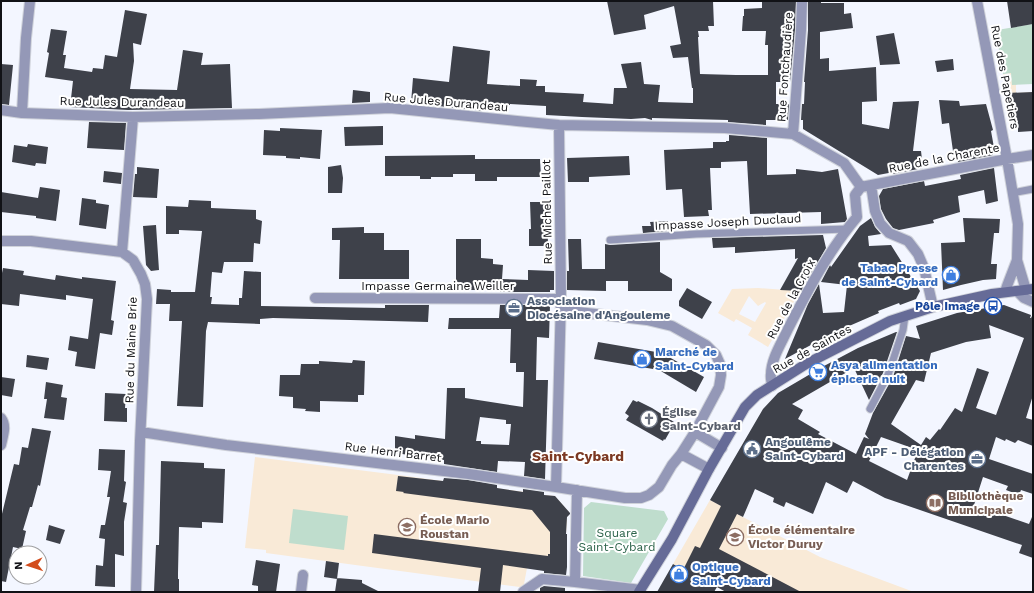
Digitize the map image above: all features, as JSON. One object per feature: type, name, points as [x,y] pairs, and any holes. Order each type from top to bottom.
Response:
[{"type":"main road","name":"Rue de Saintes","points":[[640,591],[672,539],[709,469],[745,406],[757,395],[806,364],[890,321],[933,306],[992,294],[1026,290]]},
{"type":"street","points":[[22,113],[26,38],[30,1]]},
{"type":"street","name":"Rue Fontchaudière","points":[[793,134],[802,30],[802,1]]},
{"type":"street","name":"Rue des Papetiers","points":[[977,1],[1018,224],[1017,260]]},
{"type":"street","name":"Rue Jules Durandeau","points":[[1,110],[22,113],[133,117],[259,114],[390,108],[559,125],[726,128],[793,134]]},
{"type":"street","points":[[1,241],[31,241],[122,252],[133,117]]},
{"type":"street","name":"Rue Michel Paillot","points":[[556,486],[561,310],[559,125]]},
{"type":"street","points":[[793,134],[844,163],[866,186],[880,222],[890,233],[908,241],[918,254],[924,268],[933,306]]},
{"type":"street","name":"Rue de la Charente","points":[[866,186],[1033,155]]},
{"type":"street","points":[[866,186],[855,195],[857,217],[875,211]]},
{"type":"street","name":"Rue de la Croix","points":[[772,386],[771,374],[775,355],[800,304],[827,258],[857,217]]},
{"type":"street","name":"Rue du Maine Brie","points":[[122,252],[133,260],[145,284],[147,299],[142,379],[136,592]]},
{"type":"street","points":[[1017,260],[1026,290],[1024,298],[1033,302]]},
{"type":"street","points":[[1005,292],[1017,260]]},
{"type":"street","name":"Impasse Germaine Weiller","points":[[315,298],[561,299]]},
{"type":"street","points":[[561,310],[647,320],[672,326],[706,345],[716,355],[720,364],[721,376],[719,387],[682,454],[709,469]]},
{"type":"street","points":[[1,418],[3,419],[5,428],[1,445]]},
{"type":"street","name":"Rue Henri Barret","points":[[141,432],[226,445],[454,472],[556,486],[624,498],[641,498],[650,495],[659,487],[672,466],[682,454]]},
{"type":"street","points":[[695,432],[722,448]]},
{"type":"street","points":[[575,582],[577,490]]},
{"type":"street","points":[[301,592],[303,576]]},
{"type":"street","points":[[523,592],[542,579],[640,591]]},
{"type":"lane","points":[[1012,193],[1033,189]]},
{"type":"lane","name":"Impasse Joseph Duclaud","points":[[610,240],[696,234],[847,229]]},
{"type":"lane","points":[[870,409],[888,376],[903,330],[905,316]]},
{"type":"shaded area","points":[[1011,73],[1012,85],[1016,84],[1016,93],[1033,92],[1033,131],[1018,128],[1011,129],[1003,74]]},
{"type":"shaded area","points":[[758,288],[800,291],[768,347],[748,335],[752,328],[736,319],[734,322],[718,313],[732,289]],"holes":[[[749,296],[758,306],[765,302],[766,303],[755,322],[739,314]]]},
{"type":"shaded area","name":"École Mario Roustan","points":[[255,457],[555,496],[569,512],[568,516],[565,518],[567,520],[567,567],[527,568],[524,584],[520,587],[266,553],[266,550],[245,548]]},
{"type":"shaded area","name":"École élémentaire Victor Duruy","points":[[710,500],[820,557],[914,592],[726,592],[673,564]]},
{"type":"green space","points":[[1033,24],[1033,84],[1012,85],[1011,73],[1003,74],[996,32],[997,30]]},
{"type":"green space","name":"Square Saint-Cybard","points":[[591,502],[664,511],[668,519],[631,583],[583,576],[584,508]]},
{"type":"green space","points":[[293,509],[348,516],[344,550],[289,543]]},
{"type":"building","points":[[607,1],[713,1],[714,26],[708,26],[709,31],[698,31],[700,74],[768,75],[768,45],[765,45],[766,31],[742,31],[744,9],[762,8],[762,1],[796,1],[790,82],[776,82],[776,104],[789,104],[788,120],[766,120],[766,125],[728,122],[728,120],[652,118],[652,120],[645,118],[631,119],[582,117],[546,115],[546,106],[485,103],[484,111],[411,103],[413,78],[449,82],[453,46],[490,51],[487,84],[520,86],[520,79],[537,80],[536,86],[545,86],[545,92],[584,94],[583,102],[613,104],[614,88],[627,88],[621,64],[641,62],[644,84],[660,85],[658,102],[693,103],[693,88],[688,57],[673,58],[670,46],[681,44],[674,6],[644,15],[646,29],[614,35]]},
{"type":"building","points":[[808,1],[821,1],[821,3],[844,3],[844,14],[851,13],[853,28],[820,32],[820,59],[829,58],[829,71],[876,67],[877,101],[862,102],[862,124],[889,129],[893,102],[919,101],[913,151],[921,151],[923,168],[893,174],[894,172],[878,175],[803,129],[803,120],[801,120],[802,104],[804,104]]},
{"type":"building","points":[[1007,1],[1033,1],[1033,24],[1011,28]]},
{"type":"building","points":[[125,10],[147,14],[141,45],[133,43],[134,61],[130,89],[177,90],[183,50],[203,53],[201,65],[230,64],[232,108],[128,110],[70,107],[73,81],[45,77],[51,29],[67,31],[63,55],[66,55],[64,68],[92,72],[93,68],[103,69],[105,55],[117,57]]},
{"type":"building","points":[[894,33],[900,64],[880,65],[876,36]]},
{"type":"building","points":[[953,59],[954,70],[937,72],[935,61]]},
{"type":"building","points":[[1,64],[13,65],[9,105],[1,104]]},
{"type":"building","points":[[353,90],[370,92],[370,102],[352,103]]},
{"type":"building","points":[[1033,92],[1033,131],[1018,132],[1018,128],[1011,129],[1006,93]]},
{"type":"building","points":[[939,100],[959,101],[960,106],[986,104],[993,130],[991,131],[995,153],[992,154],[993,155],[958,162],[957,158],[954,158],[949,123],[942,124]]},
{"type":"building","points":[[89,122],[126,123],[124,150],[87,148]]},
{"type":"building","points":[[383,126],[383,145],[345,146],[344,127]]},
{"type":"building","points":[[280,128],[322,130],[320,159],[300,157],[300,159],[286,158],[286,156],[263,155],[264,130],[280,131]]},
{"type":"building","points":[[729,135],[767,138],[767,175],[796,174],[796,169],[822,172],[838,169],[847,219],[845,222],[821,224],[821,212],[750,214],[747,161],[721,162],[721,168],[710,168],[712,210],[708,210],[709,216],[684,217],[682,189],[666,190],[664,150],[713,148],[713,142],[729,141]]},
{"type":"building","points":[[28,144],[48,147],[46,164],[36,163],[35,166],[12,162],[14,145],[27,147]]},
{"type":"building","points":[[475,155],[475,159],[540,159],[541,177],[497,177],[497,181],[475,181],[475,174],[453,174],[453,177],[431,177],[431,179],[420,179],[420,176],[385,176],[385,156]]},
{"type":"building","points":[[629,156],[630,175],[589,177],[589,182],[568,182],[567,158]]},
{"type":"building","points":[[341,165],[343,178],[342,193],[328,193],[328,167]]},
{"type":"building","points":[[137,167],[159,169],[157,198],[133,197]]},
{"type":"building","points":[[994,168],[998,201],[986,204],[984,190],[958,196],[960,212],[933,220],[934,223],[899,230],[893,228],[881,209],[879,196],[883,189],[924,181],[925,186],[961,179],[960,175]]},
{"type":"building","points":[[104,171],[122,173],[121,184],[103,182]]},
{"type":"building","points":[[40,187],[60,190],[56,221],[36,218],[36,216],[1,212],[1,192],[38,198]]},
{"type":"building","points":[[82,198],[96,200],[96,203],[109,205],[106,229],[79,225]]},
{"type":"building","points":[[189,200],[211,201],[211,208],[256,210],[256,219],[262,221],[260,244],[254,243],[253,262],[224,262],[222,273],[212,272],[210,297],[212,297],[211,304],[239,305],[239,298],[242,298],[244,271],[261,272],[261,306],[385,308],[385,305],[429,305],[428,322],[273,318],[260,319],[260,324],[208,322],[206,331],[203,407],[177,406],[182,321],[169,321],[170,304],[156,304],[157,289],[171,290],[171,292],[195,292],[202,231],[179,230],[179,234],[166,234],[166,206],[188,207]]},
{"type":"building","points":[[530,202],[547,202],[548,246],[529,246],[529,229],[531,229]]},
{"type":"building","points":[[871,218],[875,227],[881,234],[868,236],[869,246],[891,245],[920,291],[916,299],[900,305],[899,303],[878,311],[879,313],[833,333],[785,359],[808,304],[819,284],[823,313],[844,312],[847,285],[821,282],[830,265],[831,267],[860,226]]},
{"type":"building","points":[[963,218],[1000,219],[999,233],[994,233],[991,264],[997,264],[996,279],[983,280],[943,290],[941,243],[965,242]]},
{"type":"building","points":[[668,221],[668,231],[643,233],[642,226],[651,226],[650,222]]},
{"type":"building","points":[[156,225],[159,270],[151,271],[146,265],[143,226]]},
{"type":"building","points":[[364,227],[364,233],[384,233],[384,250],[409,250],[409,279],[339,279],[340,240],[332,240],[332,228]]},
{"type":"building","points":[[823,235],[826,248],[801,291],[780,290],[798,258],[795,259],[795,249],[735,253],[735,247],[713,248],[712,238]]},
{"type":"building","points":[[456,239],[481,239],[481,258],[493,259],[493,264],[503,265],[502,279],[528,280],[528,270],[554,271],[554,290],[550,290],[550,292],[500,292],[500,290],[456,290]]},
{"type":"building","points":[[568,239],[581,239],[582,269],[605,269],[605,244],[660,242],[660,272],[672,279],[672,291],[628,291],[628,281],[606,281],[606,291],[567,290],[567,271],[569,271]]},
{"type":"building","points":[[3,268],[24,271],[23,275],[55,280],[56,275],[82,279],[82,277],[116,281],[111,320],[114,321],[112,335],[100,333],[95,369],[75,366],[77,352],[68,350],[70,336],[88,339],[93,299],[66,295],[66,300],[20,294],[19,306],[1,304],[1,278]]},
{"type":"building","points":[[687,288],[712,302],[702,319],[679,306],[679,301]]},
{"type":"building","points":[[500,305],[550,305],[549,338],[537,337],[536,380],[548,380],[545,479],[524,476],[525,462],[498,461],[497,472],[444,464],[444,460],[395,453],[395,436],[415,439],[415,435],[445,439],[447,388],[465,388],[465,398],[523,407],[524,372],[516,372],[516,363],[510,363],[511,329],[448,329],[449,318],[499,318]],"holes":[[[480,417],[506,420],[506,424],[511,424],[509,445],[481,444],[481,441],[476,441]]]},
{"type":"building","points":[[1004,305],[1031,315],[1030,318],[1033,316],[1033,395],[1026,418],[1033,420],[1033,446],[1018,440],[1015,443],[996,437],[989,459],[1033,474],[1033,494],[1021,490],[1019,495],[1006,490],[1008,486],[983,477],[974,505],[1029,524],[1033,517],[1033,558],[1019,553],[1022,545],[885,498],[853,481],[847,493],[826,482],[813,514],[786,502],[784,507],[773,502],[774,498],[755,489],[743,517],[737,514],[719,549],[801,592],[726,592],[717,587],[714,592],[657,592],[673,564],[683,570],[695,546],[700,548],[721,506],[710,500],[763,409],[778,393],[858,348],[897,332],[883,373],[869,400],[854,368],[792,404],[803,410],[798,419],[820,432],[818,434],[856,454],[864,437],[869,439],[865,434],[873,413],[893,377],[906,336],[920,339],[916,326],[957,313]],"holes":[[[989,325],[1024,338],[996,415],[976,408],[989,372],[977,368],[962,412],[955,408],[940,430],[939,429],[930,440],[926,437],[921,445],[891,424],[916,380],[924,382],[931,353],[966,342],[991,338]],[[881,437],[918,450],[907,480],[869,461]]]},
{"type":"building","points":[[598,342],[662,353],[704,377],[696,392],[659,370],[594,359]]},
{"type":"building","points":[[27,355],[49,358],[47,370],[26,367]]},
{"type":"building","points":[[353,360],[365,361],[364,395],[358,395],[358,402],[320,401],[320,412],[305,411],[306,409],[293,408],[293,397],[279,396],[280,375],[300,375],[301,364],[319,364],[319,361],[352,363]]},
{"type":"building","points":[[1,377],[15,379],[12,397],[1,395]]},
{"type":"building","points":[[46,382],[63,385],[61,397],[67,398],[64,420],[44,418],[47,399],[44,399]]},
{"type":"building","points":[[105,393],[126,394],[125,408],[127,408],[127,422],[104,421]]},
{"type":"building","name":"Église Saint-Cybard","points":[[633,400],[652,408],[674,422],[665,440],[664,439],[663,441],[626,420],[629,416],[625,413]]},
{"type":"building","points":[[32,428],[51,431],[40,486],[38,485],[32,507],[30,507],[23,530],[26,531],[23,545],[8,545],[8,572],[6,582],[1,581],[1,518],[14,464],[19,465],[22,447],[28,448]]},
{"type":"building","points":[[99,449],[125,450],[124,481],[126,482],[123,502],[127,503],[124,522],[124,556],[115,554],[115,587],[95,586],[96,565],[103,566],[105,539],[99,538],[101,525],[105,525],[110,497],[107,497],[111,471],[98,470]]},
{"type":"building","points":[[161,461],[204,463],[204,468],[225,469],[223,523],[202,522],[202,528],[179,527],[179,592],[154,592],[156,545],[159,545]]},
{"type":"building","points":[[398,476],[443,481],[444,478],[468,480],[497,485],[497,488],[523,492],[523,489],[544,492],[544,495],[555,496],[570,513],[567,517],[566,575],[544,573],[544,571],[503,565],[500,592],[478,592],[481,568],[372,553],[374,534],[548,556],[548,554],[550,554],[550,532],[532,510],[403,493],[404,492],[396,491]]},
{"type":"building","points":[[49,525],[65,530],[60,544],[46,540]]},
{"type":"building","points":[[256,560],[280,564],[276,592],[258,592],[258,586],[252,585]]},
{"type":"building","points":[[326,561],[339,563],[337,579],[324,577]]},
{"type":"building","points":[[337,578],[362,580],[362,583],[380,592],[335,592]]},
{"type":"building","points":[[544,586],[565,588],[565,592],[540,592],[540,588]]},
{"type":"place","name":"Tabac Presse de Saint-Cybard","points":[[951,275]]},
{"type":"place","name":"Pôle Image","points":[[993,306]]},
{"type":"place","name":"Association Diocésaine d'Angouleme","points":[[514,308]]},
{"type":"place","name":"Marché de Saint-Cybard","points":[[642,359]]},
{"type":"place","name":"Asya alimentation épicerie nuit","points":[[818,372]]},
{"type":"place","name":"Église Saint-Cybard","points":[[649,419]]},
{"type":"place","name":"Angoulême Saint-Cybard","points":[[752,449]]},
{"type":"place","name":"APF - Délégation Charentes","points":[[977,459]]},
{"type":"place","name":"Bibliothèque Municipale","points":[[935,503]]},
{"type":"place","name":"École Mario Roustan","points":[[407,527]]},
{"type":"place","name":"École élémentaire Victor Duruy","points":[[735,537]]},
{"type":"place","name":"Optique Saint-Cybard","points":[[679,574]]},
{"type":"district","name":"Saint-Cybard","points":[[578,456]]}]
